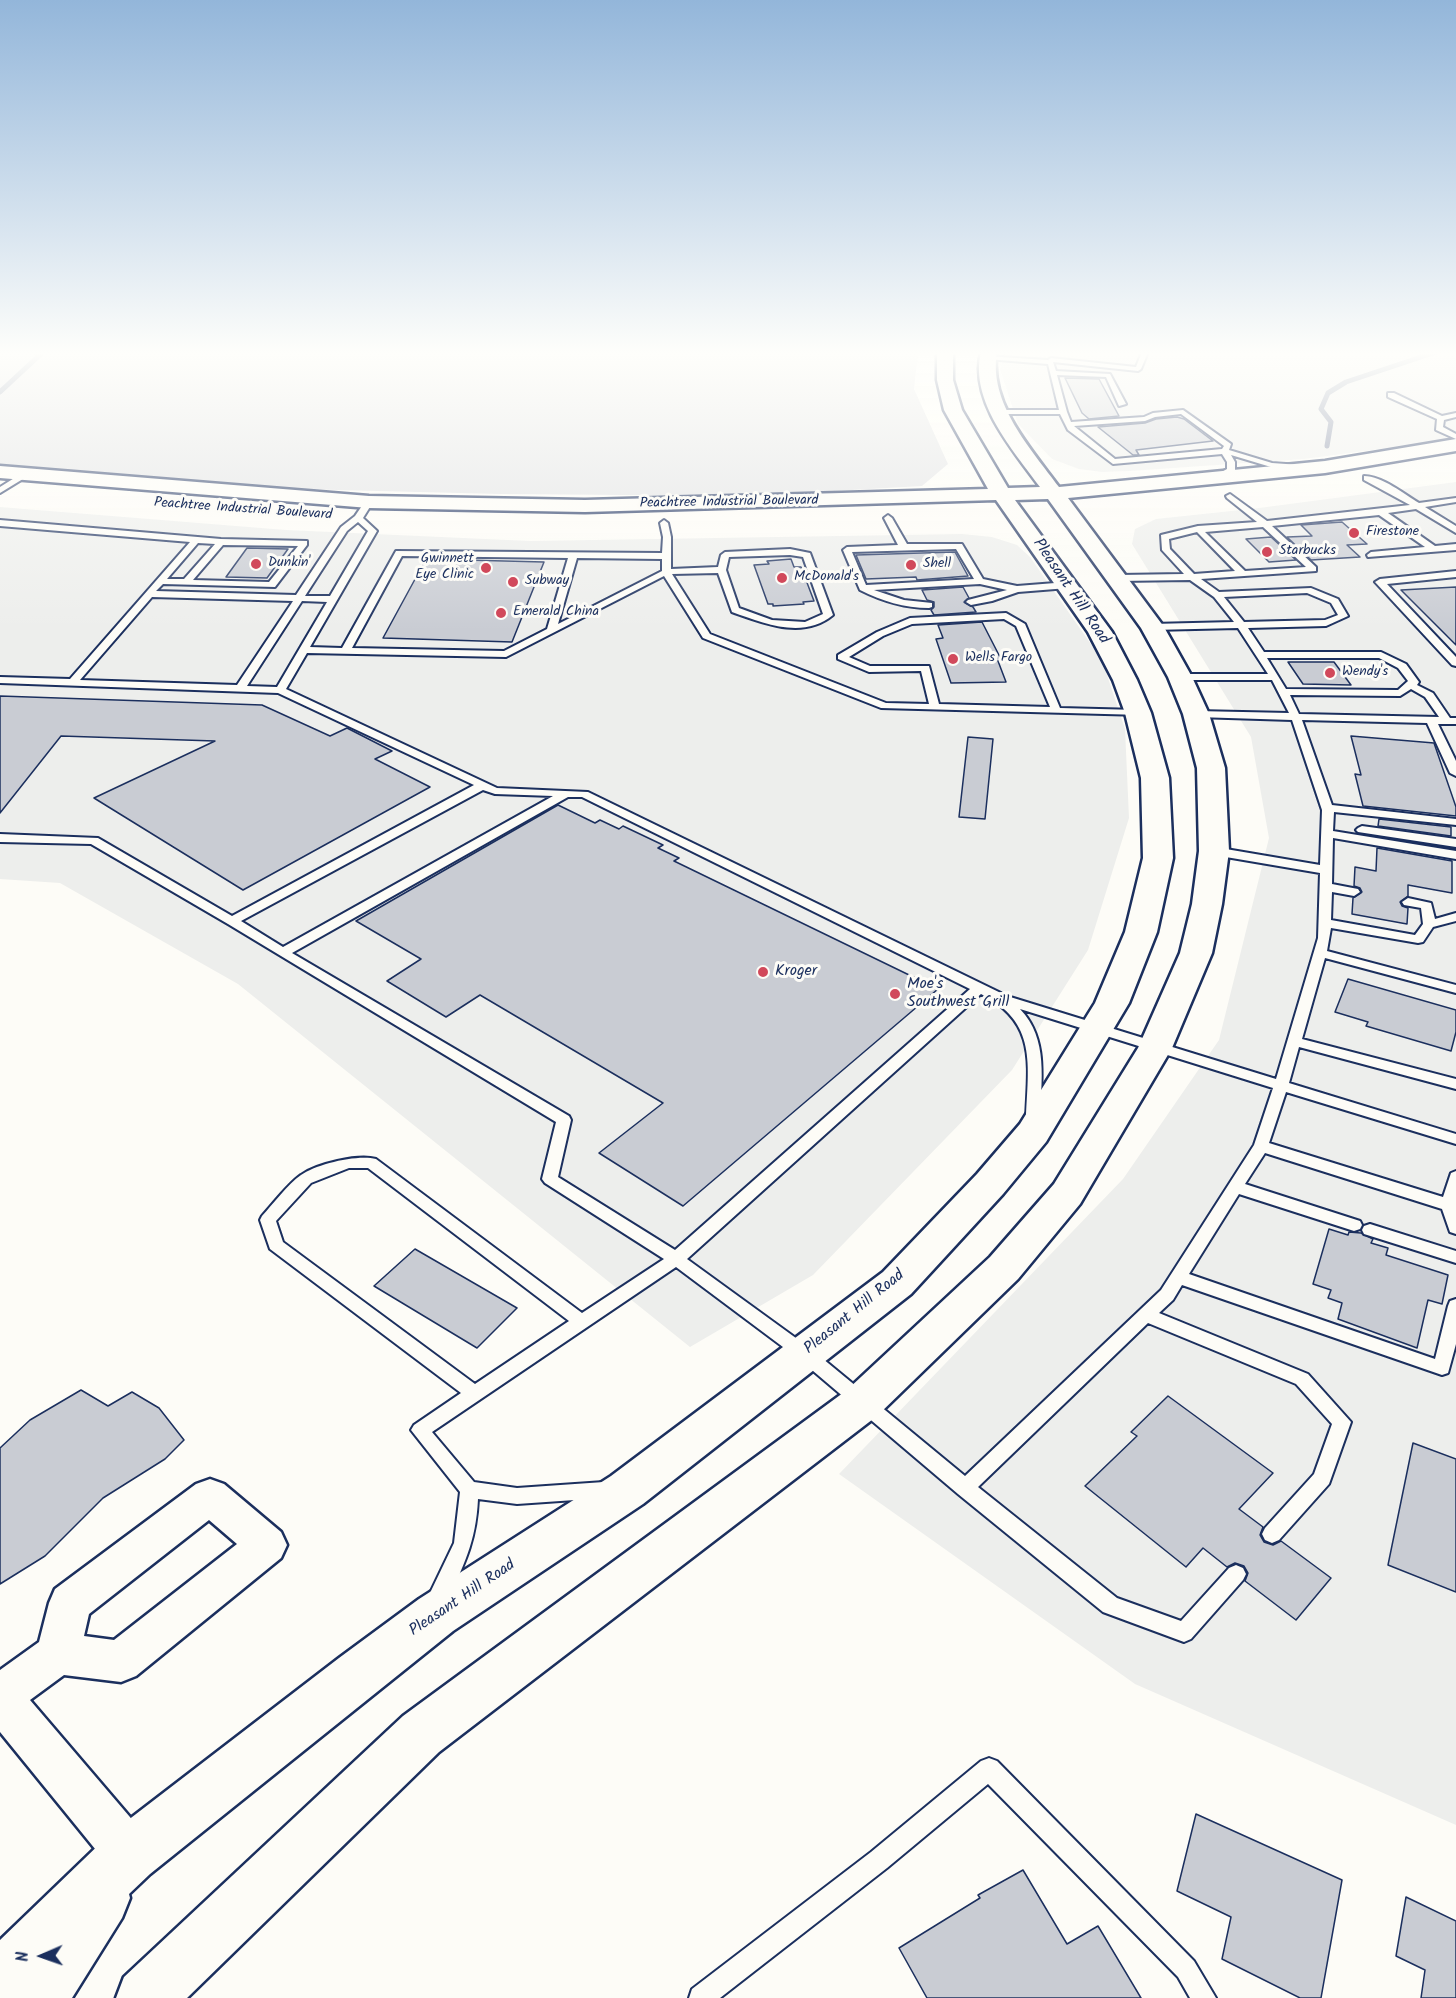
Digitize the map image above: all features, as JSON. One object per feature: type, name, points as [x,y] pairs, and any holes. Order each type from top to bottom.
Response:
[{"type":"highway","name":"Pleasant Hill Road","points":[[0,1980],[130,1854],[436,1615],[627,1490],[897,1283],[990,1184],[1033,1133],[1112,1003],[1141,932],[1158,858],[1155,778],[1138,713],[1125,680],[1100,632],[1068,585],[1013,513],[972,445]]},
{"type":"highway","points":[[145,1998],[421,1734],[862,1403],[1004,1268],[1067,1194],[1155,1048],[1196,953],[1207,904],[1214,851],[1211,768],[1196,714],[1180,677],[1152,627],[1019,445]]},
{"type":"highway","name":"Peachtree Industrial Boulevard","points":[[0,486],[363,510],[597,506],[1210,489],[1308,469],[1455,445]]},
{"type":"highway","name":"Peachtree Industrial Boulevard","points":[[1210,489],[1230,496],[1446,466]]},
{"type":"highway","name":"Peachtree Industrial Boulevard","points":[[0,486],[27,474],[454,522],[711,522]]},
{"type":"highway","points":[[937,516],[1130,506]]},
{"type":"highway","points":[[865,519],[898,518]]},
{"type":"highway","points":[[38,1998],[130,1854]]},
{"type":"street","points":[[58,1654],[121,1662],[267,1545],[210,1496],[70,1603],[58,1654],[0,1697],[130,1854]]},
{"type":"lane","points":[[1094,445],[1113,462],[1224,451],[1271,465],[1308,469]]},
{"type":"lane","points":[[1224,451],[1227,445]]},
{"type":"lane","points":[[1210,489],[1231,470],[1231,462],[1224,451]]},
{"type":"lane","points":[[1367,478],[1456,530]]},
{"type":"lane","points":[[1118,578],[1192,577],[1313,569],[1265,524],[1230,496]]},
{"type":"lane","points":[[965,1488],[1167,1295],[1261,1146],[1320,953],[1326,887],[1327,808],[1296,717],[1275,677],[1241,625],[1217,595],[1192,577],[1166,550],[1164,537],[1198,529],[1381,512],[1454,502]]},
{"type":"lane","points":[[240,689],[344,529],[363,510],[373,531],[331,599],[280,690]]},
{"type":"lane","points":[[1381,512],[1433,549]]},
{"type":"lane","points":[[898,518],[904,546]]},
{"type":"lane","points":[[664,522],[667,537],[666,572],[706,636],[885,706],[1138,713]]},
{"type":"lane","points":[[0,523],[221,542],[304,543],[272,585],[159,581]]},
{"type":"lane","points":[[1198,529],[1243,574]]},
{"type":"lane","points":[[72,683],[196,540]]},
{"type":"lane","points":[[186,582],[221,542]]},
{"type":"lane","points":[[929,605],[912,606],[890,601],[863,588],[847,550],[874,552],[904,546],[931,550],[959,546],[980,581]]},
{"type":"lane","points":[[1371,555],[1456,547]]},
{"type":"lane","points":[[345,651],[399,552],[667,556]]},
{"type":"lane","points":[[790,552],[807,555],[828,615],[806,625],[771,623],[735,610],[722,570],[725,555],[790,552]]},
{"type":"lane","points":[[551,631],[573,555]]},
{"type":"lane","points":[[302,650],[506,654],[666,572],[722,570]]},
{"type":"lane","points":[[1456,574],[1380,582],[1456,663]]},
{"type":"lane","points":[[863,588],[889,582],[946,580],[980,581],[1017,589],[1068,585]]},
{"type":"lane","points":[[971,602],[989,600],[1017,589]]},
{"type":"lane","points":[[1152,627],[1326,623],[1343,616],[1335,601],[1308,590],[1217,595]]},
{"type":"lane","points":[[148,594],[331,599]]},
{"type":"lane","points":[[935,708],[925,668],[869,669],[841,657],[880,634],[910,621],[1006,616],[1020,624],[1056,711]]},
{"type":"lane","points":[[1261,655],[1381,655],[1402,666],[1414,682],[1400,693],[1283,692]]},
{"type":"lane","points":[[1180,677],[1275,677]]},
{"type":"lane","points":[[0,680],[280,690],[495,791],[584,794],[1002,999],[1456,1139]]},
{"type":"lane","points":[[1410,684],[1429,695],[1451,721]]},
{"type":"lane","points":[[1196,714],[1451,721]]},
{"type":"lane","points":[[1431,720],[1456,773]]},
{"type":"lane","points":[[232,921],[483,785]]},
{"type":"lane","points":[[283,953],[566,793]]},
{"type":"lane","points":[[1327,808],[1456,822]]},
{"type":"lane","points":[[1327,829],[1456,843]]},
{"type":"lane","points":[[1327,829],[1456,855]]},
{"type":"lane","points":[[0,838],[94,841],[564,1120],[550,1179],[676,1259],[805,1354],[1110,1605],[1184,1632],[1236,1574]]},
{"type":"lane","points":[[1214,851],[1326,870]]},
{"type":"lane","points":[[1326,887],[1354,892]]},
{"type":"lane","points":[[1408,902],[1427,906],[1429,924]]},
{"type":"lane","points":[[1324,923],[1418,939],[1429,924],[1456,917]]},
{"type":"lane","points":[[1320,953],[1456,989]]},
{"type":"lane","points":[[436,1615],[440,1590],[458,1559],[466,1532],[469,1490],[420,1430],[676,1259],[979,988]]},
{"type":"lane","points":[[1002,999],[1025,1023],[1035,1054],[1033,1133]]},
{"type":"lane","points":[[1294,1041],[1456,1084]]},
{"type":"lane","points":[[1261,1146],[1449,1205]]},
{"type":"lane","points":[[474,1393],[276,1245],[268,1220],[306,1179],[348,1163],[370,1163],[581,1321]]},
{"type":"lane","points":[[1456,1177],[1449,1205],[1456,1228]]},
{"type":"lane","points":[[1235,1187],[1354,1225]]},
{"type":"lane","points":[[1370,1230],[1456,1257]]},
{"type":"lane","points":[[1178,1276],[1442,1368],[1456,1306]]},
{"type":"lane","points":[[1145,1315],[1302,1379],[1342,1422],[1322,1478],[1272,1534]]},
{"type":"lane","points":[[469,1490],[517,1496],[555,1492],[627,1490]]},
{"type":"lane","points":[[701,1998],[879,1860],[989,1769],[1186,1969],[1204,1998]]},
{"type":"shaded area","points":[[0,445],[939,445],[948,464],[922,486],[746,496],[499,494],[297,489],[0,467]]},
{"type":"shaded area","points":[[1039,445],[1409,445],[1304,459],[1130,471],[1102,472],[1079,469],[1052,459]]},
{"type":"shaded area","points":[[1456,482],[1456,1825],[1135,1684],[839,1474],[1123,1179],[1219,1040],[1269,838],[1251,737],[1132,544],[1135,529],[1156,519]]},
{"type":"shaded area","points":[[0,507],[286,530],[530,541],[962,534],[992,537],[1017,545],[1030,557],[1102,660],[1125,729],[1129,818],[1088,950],[1012,1070],[813,1275],[690,1347],[238,984],[60,883],[0,879]]},
{"type":"building","points":[[1121,445],[1177,445],[1136,450],[1139,455],[1133,455]]},
{"type":"building","points":[[1342,522],[1367,544],[1347,545],[1360,557],[1311,560],[1287,537],[1312,536],[1301,525]]},
{"type":"building","name":"Starbucks","points":[[1271,537],[1296,560],[1269,562],[1246,539]]},
{"type":"building","points":[[247,548],[288,549],[267,578],[226,577]]},
{"type":"building","points":[[955,552],[968,576],[917,580],[916,577],[866,579],[856,555]]},
{"type":"building","points":[[426,559],[544,562],[512,642],[383,638]]},
{"type":"building","name":"McDonald's","points":[[791,559],[794,567],[801,567],[814,601],[803,602],[804,604],[773,606],[773,604],[768,604],[754,565],[769,564],[767,561]]},
{"type":"building","points":[[963,587],[969,598],[964,602],[973,607],[976,612],[934,615],[931,610],[934,602],[927,600],[922,590]]},
{"type":"building","points":[[1456,587],[1456,645],[1401,590]]},
{"type":"building","name":"Wells Fargo","points":[[982,622],[1002,661],[998,661],[1006,682],[951,683],[936,639],[943,638],[938,625]]},
{"type":"building","points":[[1288,662],[1334,662],[1351,685],[1303,684]]},
{"type":"building","points":[[0,696],[262,705],[330,736],[347,728],[392,751],[375,759],[430,787],[243,890],[94,798],[215,741],[61,736],[0,813]]},
{"type":"building","points":[[1351,736],[1434,743],[1456,807],[1456,816],[1363,806],[1355,774],[1361,775]]},
{"type":"building","points":[[968,737],[993,739],[985,819],[959,817]]},
{"type":"building","points":[[558,805],[595,823],[600,820],[619,829],[623,826],[663,845],[658,848],[679,858],[674,861],[938,989],[683,1206],[599,1153],[663,1103],[480,995],[446,1017],[387,981],[421,959],[356,921]]},
{"type":"building","points":[[1379,819],[1451,827],[1451,836],[1378,826]]},
{"type":"building","points":[[1377,848],[1452,861],[1452,893],[1408,885],[1408,896],[1400,902],[1402,906],[1408,908],[1407,924],[1352,914],[1353,898],[1362,892],[1360,888],[1354,886],[1355,867],[1376,871]]},
{"type":"building","points":[[1348,979],[1456,1010],[1456,1032],[1451,1051],[1366,1026],[1368,1022],[1335,1012]]},
{"type":"building","points":[[1329,1229],[1348,1235],[1349,1232],[1361,1233],[1373,1239],[1371,1243],[1388,1248],[1386,1255],[1448,1275],[1442,1304],[1428,1300],[1417,1348],[1338,1319],[1342,1303],[1328,1298],[1331,1290],[1313,1284]]},
{"type":"building","points":[[415,1249],[517,1308],[477,1348],[374,1286]]},
{"type":"building","points":[[81,1390],[108,1406],[132,1392],[159,1408],[184,1440],[165,1459],[103,1498],[45,1556],[0,1584],[0,1448],[30,1420]]},
{"type":"building","points":[[1168,1396],[1273,1473],[1239,1509],[1263,1527],[1260,1535],[1264,1542],[1273,1545],[1281,1541],[1331,1578],[1296,1620],[1245,1581],[1248,1573],[1244,1566],[1235,1563],[1227,1567],[1203,1548],[1186,1567],[1085,1486],[1137,1436],[1131,1432]]},
{"type":"building","points":[[1413,1443],[1456,1459],[1456,1592],[1388,1565]]},
{"type":"building","points":[[1196,1814],[1342,1880],[1321,1998],[1300,1998],[1222,1959],[1231,1917],[1177,1891]]},
{"type":"building","points":[[1023,1870],[1067,1944],[1098,1926],[1141,1998],[927,1998],[899,1948],[980,1898],[978,1895]]},
{"type":"building","points":[[1406,1897],[1456,1921],[1456,1998],[1421,1998],[1425,1970],[1396,1956]]},
{"type":"place","name":"Firestone","points":[[1354,533]]},
{"type":"place","name":"Starbucks","points":[[1267,552]]},
{"type":"place","name":"Dunkin'","points":[[256,564]]},
{"type":"place","name":"Shell","points":[[911,565]]},
{"type":"place","name":"Gwinnett Eye Clinic","points":[[486,568]]},
{"type":"place","name":"McDonald's","points":[[782,578]]},
{"type":"place","name":"Subway","points":[[513,582]]},
{"type":"place","name":"Emerald China","points":[[501,613]]},
{"type":"place","name":"Wells Fargo","points":[[953,659]]},
{"type":"place","name":"Wendy's","points":[[1330,673]]},
{"type":"place","name":"Kroger","points":[[763,972]]},
{"type":"place","name":"Moe's Southwest Grill","points":[[895,994]]}]
